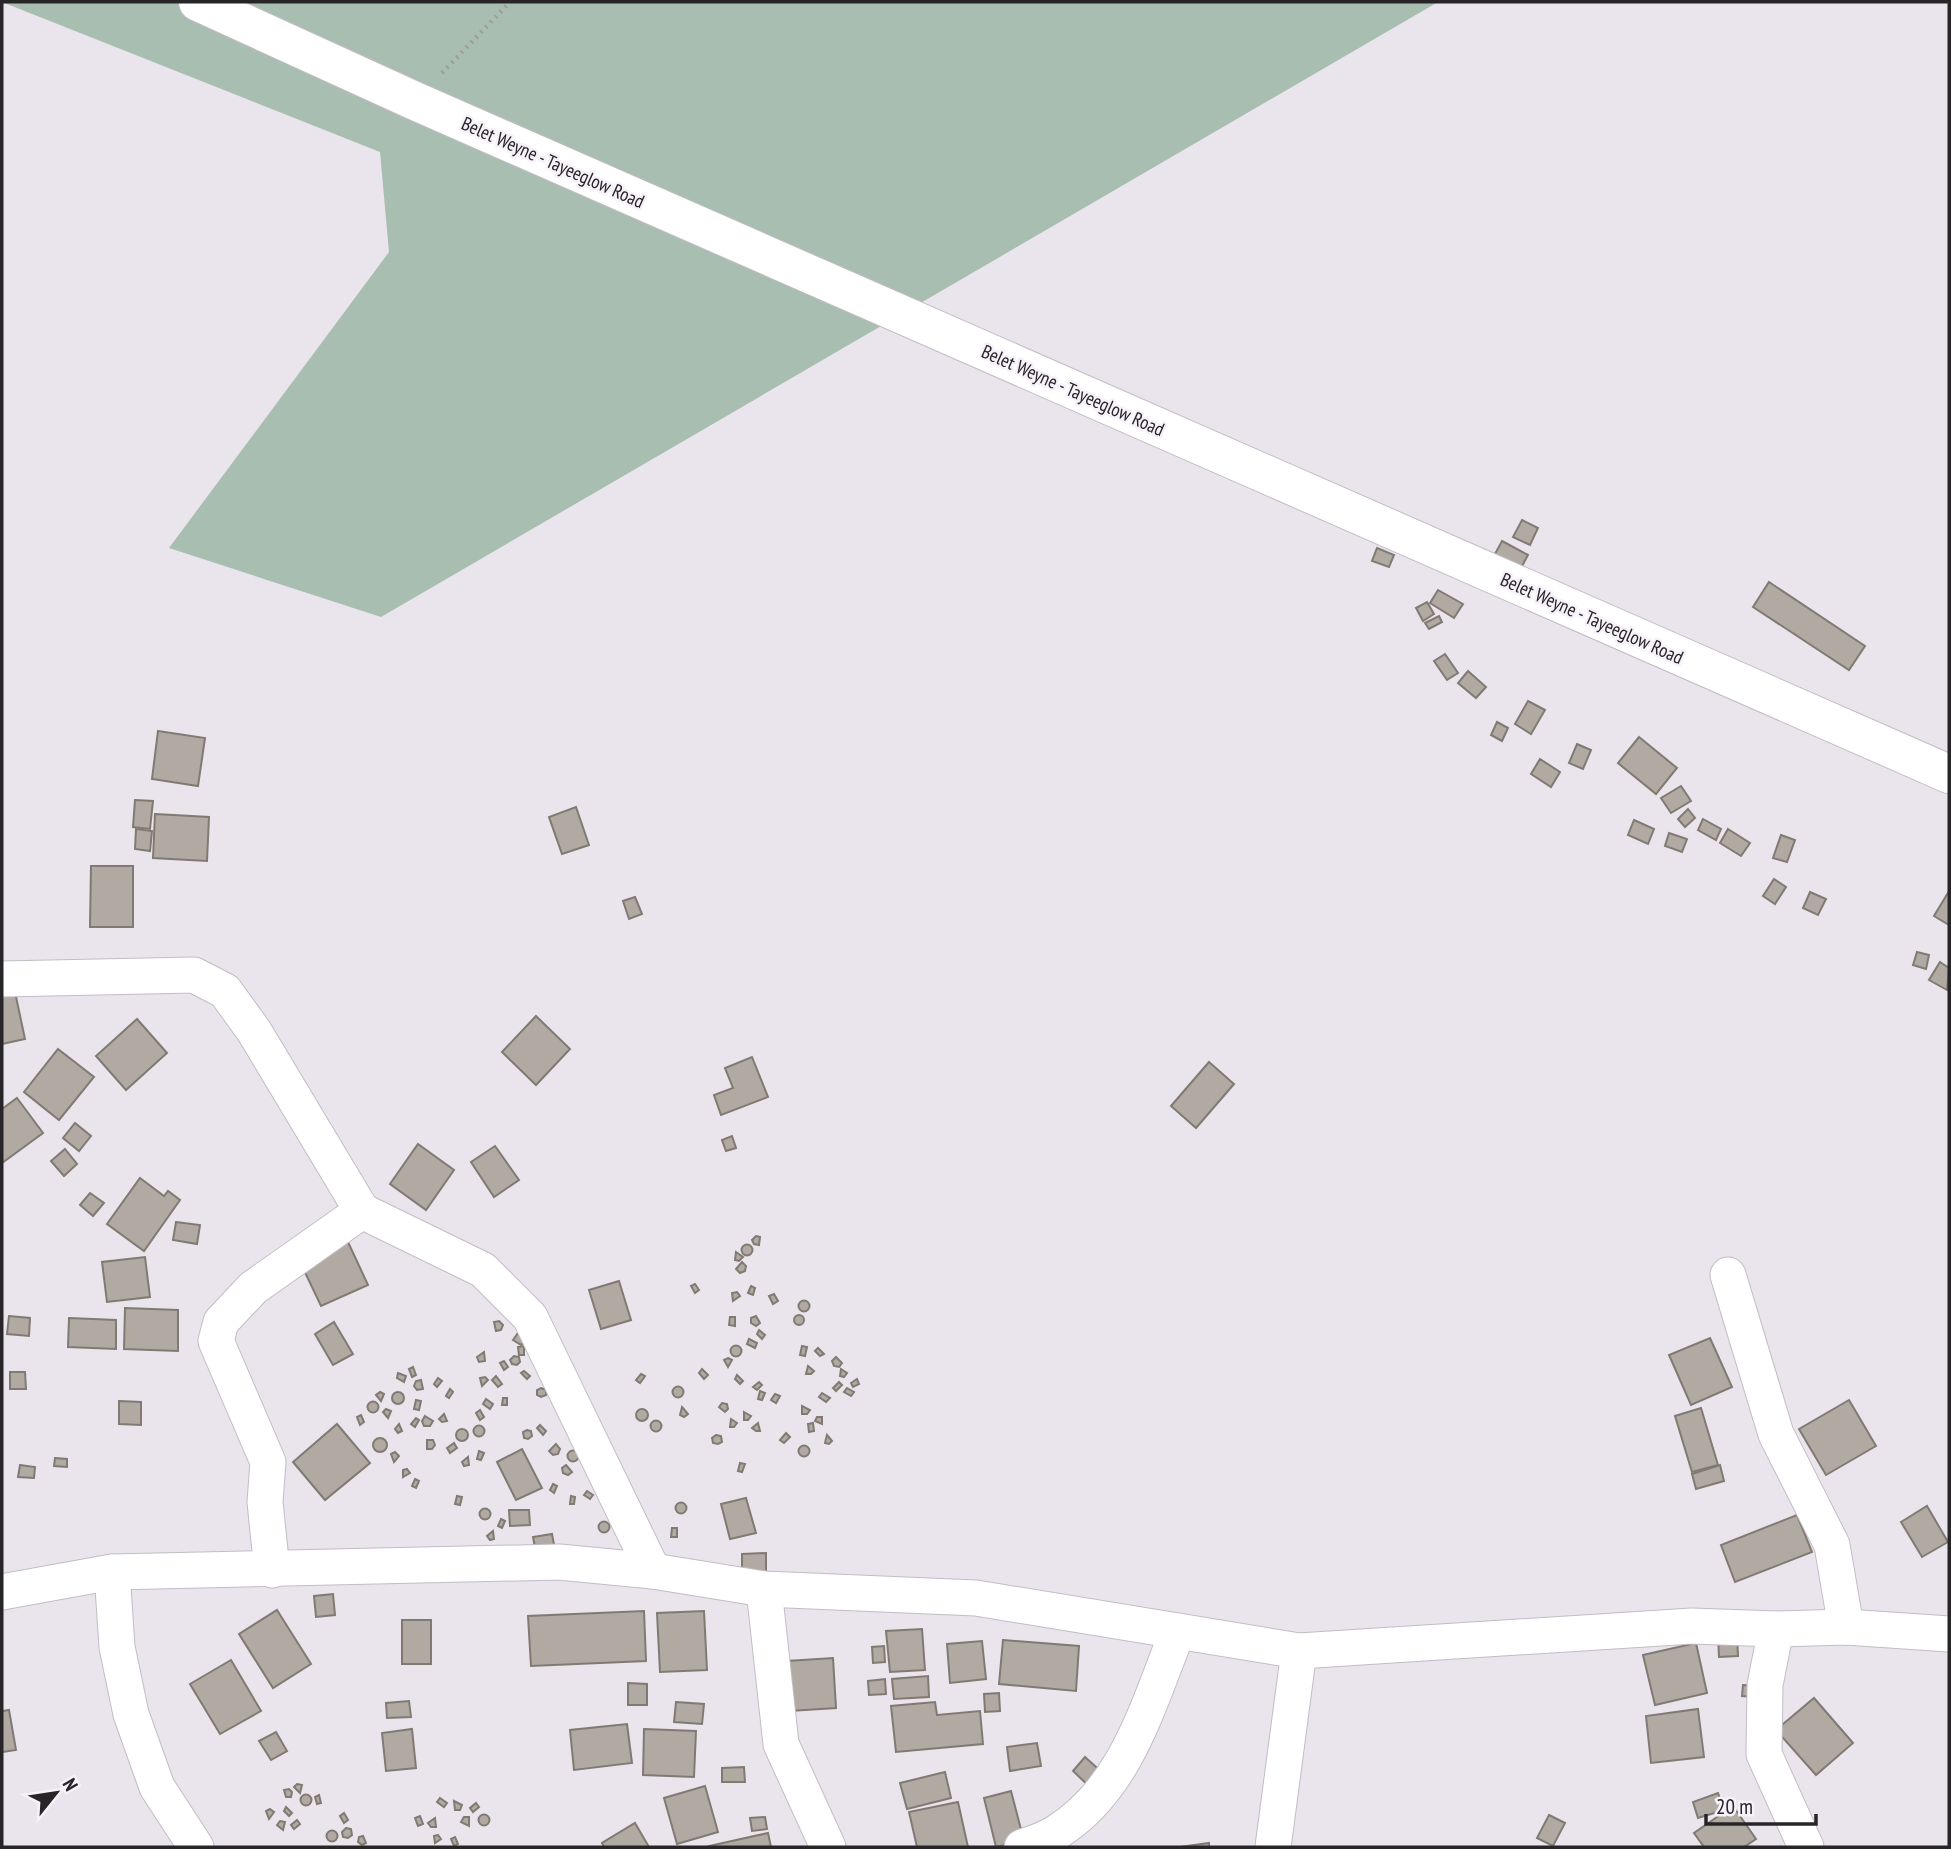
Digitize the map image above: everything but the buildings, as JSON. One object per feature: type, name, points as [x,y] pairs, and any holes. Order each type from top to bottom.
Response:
[{"type":"main road","name":"Belet Weyne - Tayeeglow Road","points":[[198,2],[415,101],[1949,774]]},
{"type":"street","points":[[2,979],[194,975],[225,991],[254,1031],[362,1212],[483,1270],[530,1317],[653,1571]]},
{"type":"street","points":[[272,1570],[265,1502],[268,1462],[216,1341],[221,1322],[253,1288],[362,1212]]},
{"type":"street","points":[[1728,1275],[1776,1434],[1832,1545],[1846,1627]]},
{"type":"street","points":[[2,1592],[112,1572],[559,1562],[653,1571],[764,1589],[976,1598],[1299,1651],[1692,1626],[1776,1629],[1846,1627],[1949,1634]]},
{"type":"street","points":[[112,1572],[117,1647],[131,1714],[157,1787],[195,1847]]},
{"type":"street","points":[[764,1589],[781,1744],[828,1847]]},
{"type":"street","points":[[1776,1629],[1765,1685],[1764,1754],[1806,1847]]},
{"type":"street","points":[[1022,1847],[1056,1833],[1093,1804],[1108,1786],[1126,1759],[1178,1631]]},
{"type":"street","points":[[1273,1847],[1299,1651]]},
{"type":"path","points":[[415,101],[510,2]]},
{"type":"green space","points":[[2,2],[1438,2],[381,617],[169,548],[389,252],[380,152]]}]
